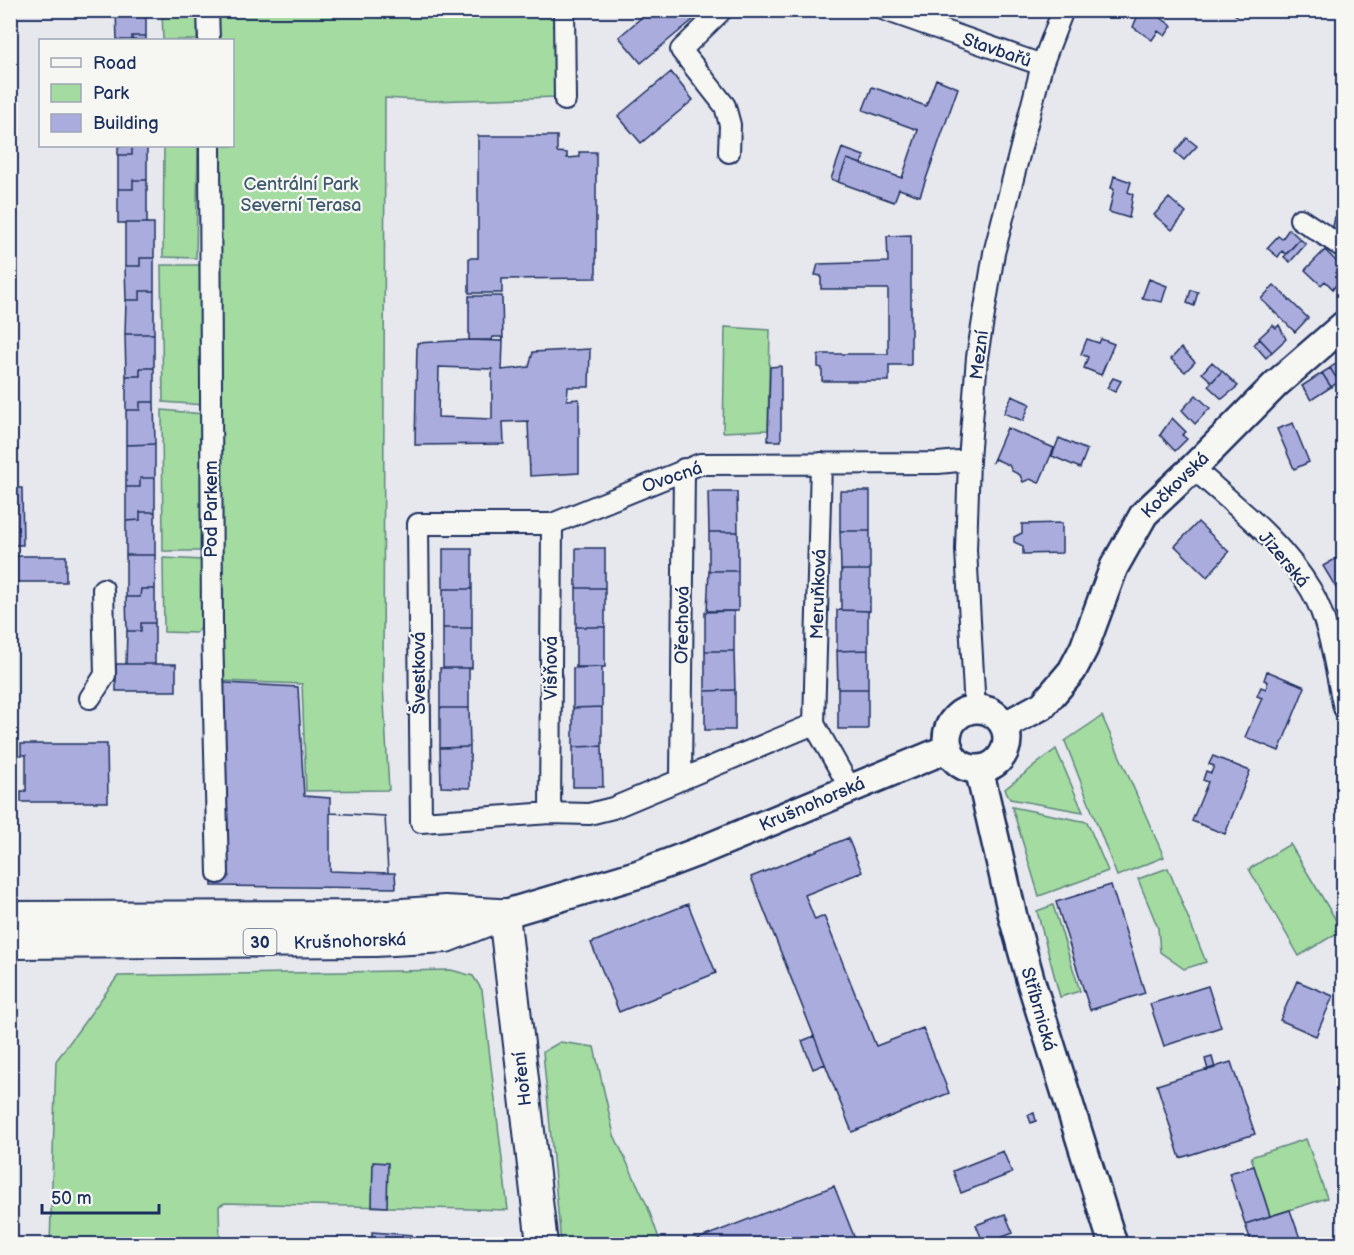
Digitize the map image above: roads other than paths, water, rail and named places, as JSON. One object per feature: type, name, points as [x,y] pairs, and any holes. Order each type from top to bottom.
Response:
[{"type":"main road","name":"Krušnohorská","points":[[10,917],[374,916],[445,911],[504,914]]},
{"type":"main road","name":"Krušnohorská","points":[[10,943],[375,941],[446,937],[504,914]]},
{"type":"main road","name":"Hoření","points":[[504,914],[542,1245]]},
{"type":"street","points":[[208,10],[209,39]]},
{"type":"street","points":[[564,10],[565,100]]},
{"type":"street","points":[[722,10],[681,50],[725,106],[730,125],[729,152]]},
{"type":"street","name":"Stavbařů","points":[[885,10],[1042,65]]},
{"type":"street","name":"Mezní","points":[[975,710],[966,550],[969,460],[977,357],[994,253],[1042,65],[1063,10]]},
{"type":"street","name":"Pod Parkem","points":[[210,147],[212,630],[218,873]]},
{"type":"street","points":[[1300,219],[1344,248]]},
{"type":"street","name":"Kočkovská","points":[[1004,726],[1043,705],[1072,670],[1084,648],[1114,567],[1137,522],[1276,384],[1344,325]]},
{"type":"street","name":"Ovocná","points":[[418,524],[552,524],[700,464],[938,463],[969,460]]},
{"type":"street","name":"Meruňková","points":[[814,724],[821,463]]},
{"type":"street","name":"Jizerská","points":[[1193,468],[1262,530],[1292,563],[1312,591],[1326,626],[1344,708]]},
{"type":"street","name":"Ořechová","points":[[681,780],[684,469]]},
{"type":"street","name":"Švestková","points":[[418,524],[421,822],[550,813]]},
{"type":"street","name":"Višňová","points":[[550,813],[552,524]]},
{"type":"street","points":[[90,698],[105,675],[103,589]]},
{"type":"street","points":[[975,710],[994,715],[1004,726],[1007,740],[1003,754],[992,765],[979,769],[963,765],[949,748],[947,739],[954,721],[960,715],[975,710]]},
{"type":"street","points":[[550,813],[589,814],[605,810],[814,724],[850,788]]},
{"type":"street","name":"Krušnohorská","points":[[504,914],[639,874],[949,748]]},
{"type":"street","name":"Stříbrnická","points":[[979,769],[1013,917],[1031,982],[1113,1245]]},
{"type":"park label","name":"Centrální Park Severní Terasa","points":[[301,194]]}]
